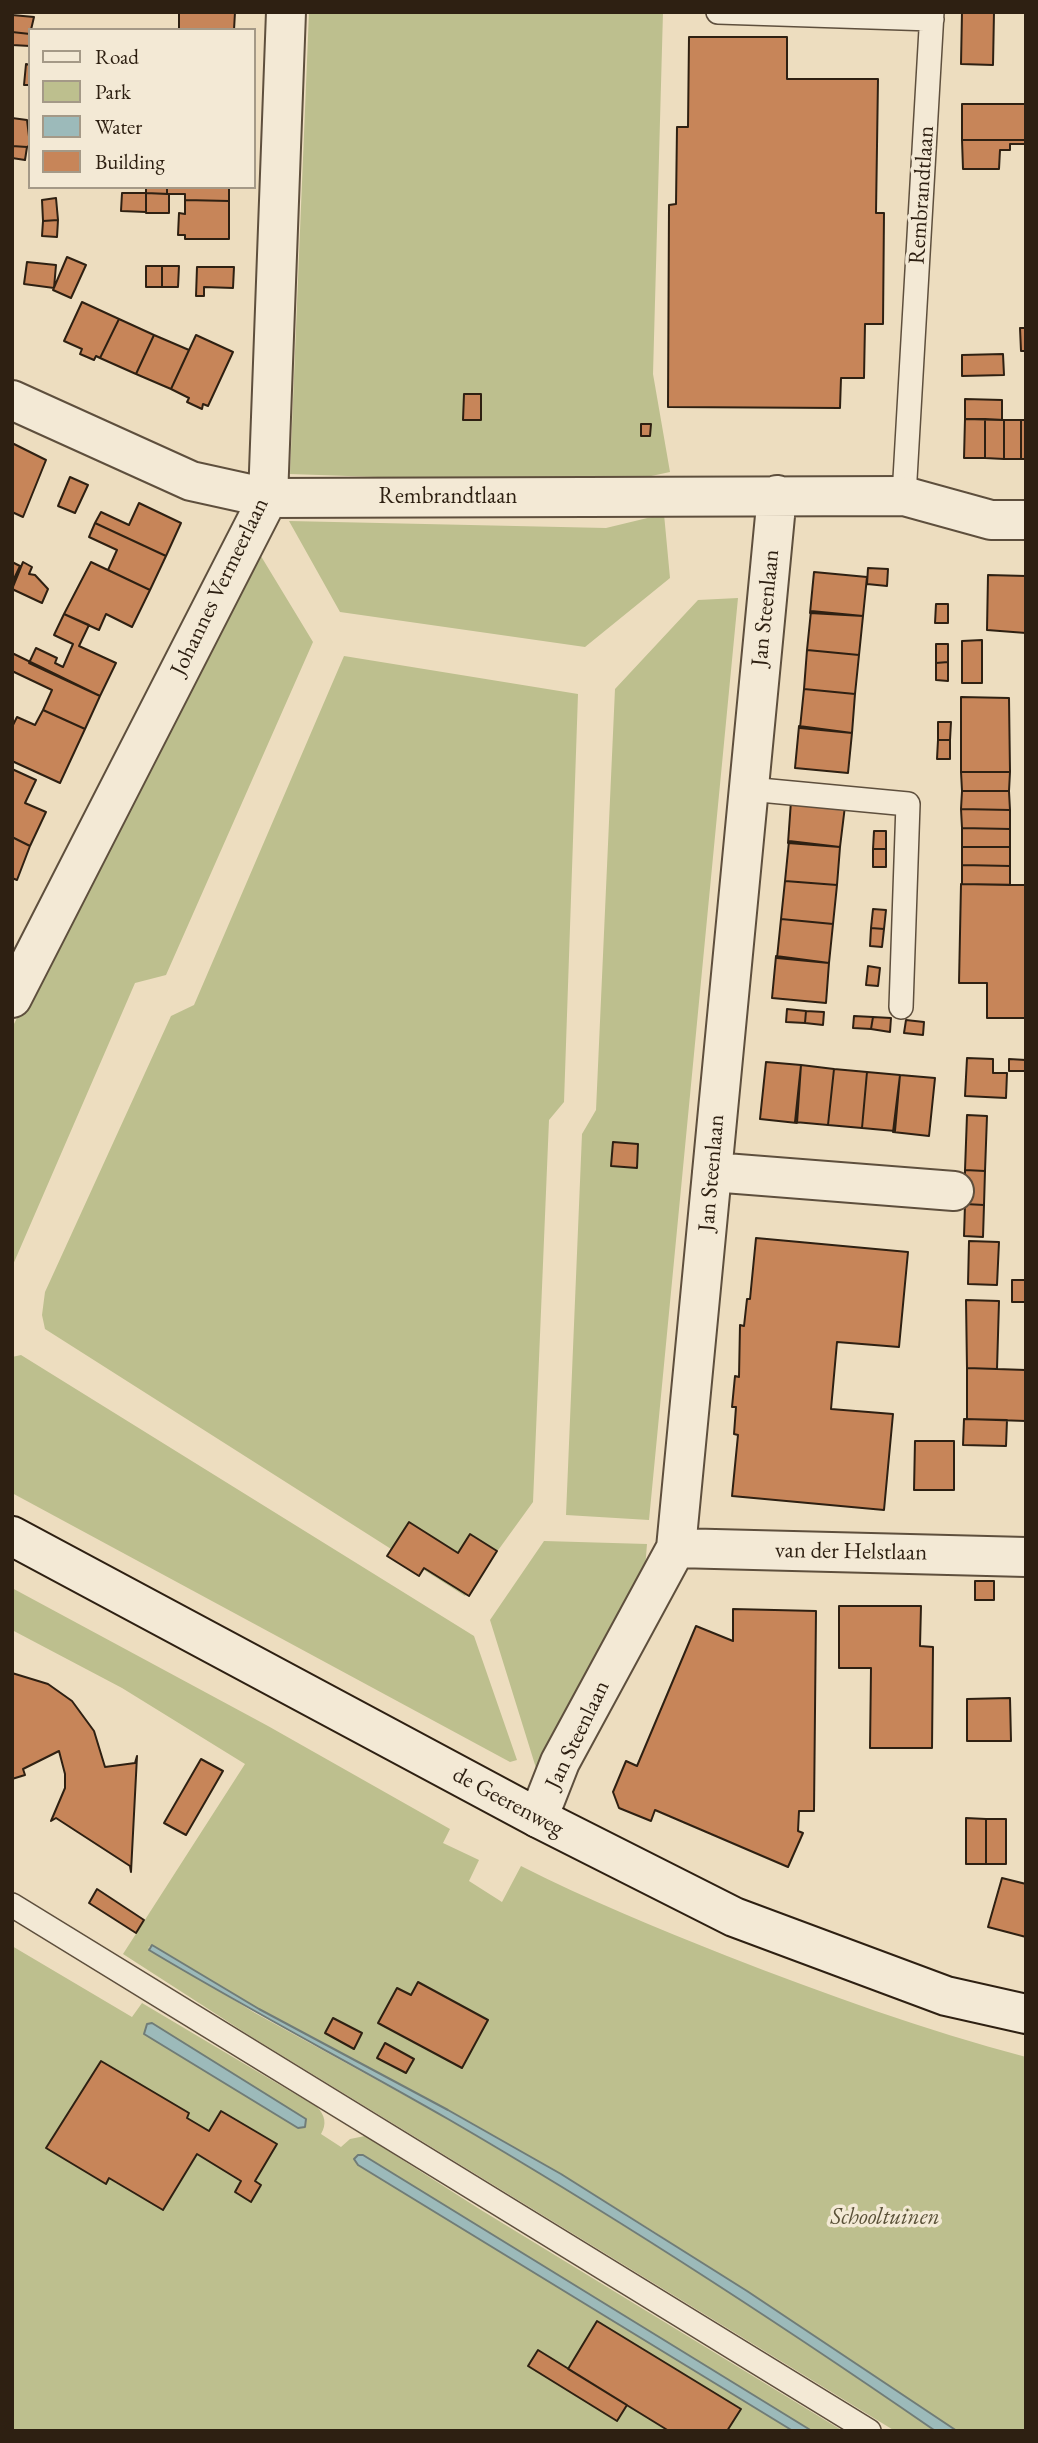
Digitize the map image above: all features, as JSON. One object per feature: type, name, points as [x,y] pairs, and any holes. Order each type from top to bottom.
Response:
[{"type":"street","name":"Johannes Vermeerlaan","points":[[12,998],[268,498],[286,12]]},
{"type":"street","name":"Rembrandtlaan","points":[[12,400],[191,481],[268,498],[904,496],[991,520],[1026,520]]},
{"type":"street","name":"Jan Steenlaan","points":[[538,1818],[560,1762],[676,1548],[777,495]]},
{"type":"street","points":[[712,1172],[954,1191]]},
{"type":"street","name":"de Geerenweg","points":[[12,1536],[538,1818],[734,1917],[946,1996],[1026,2014]]},
{"type":"street","name":"van der Helstlaan","points":[[676,1548],[1026,1556]]},
{"type":"lane","name":"Rembrandtlaan","points":[[718,12],[932,16],[904,496]]},
{"type":"lane","points":[[749,789],[908,804],[901,1007]]},
{"type":"lane","points":[[12,1905],[869,2431]]},
{"type":"green space","points":[[309,12],[663,12],[653,374],[670,472],[609,485],[290,474]]},
{"type":"green space","points":[[664,514],[670,578],[585,647],[340,612],[289,521],[606,528]]},
{"type":"green space","points":[[253,543],[313,642],[166,975],[135,983],[12,1267],[12,1028]]},
{"type":"green space","points":[[738,598],[649,1520],[566,1515],[582,1134],[596,1110],[615,689],[698,600]]},
{"type":"green space","points":[[344,656],[578,694],[564,1102],[549,1120],[533,1502],[465,1596],[45,1329],[42,1315],[45,1292],[171,1016],[194,1005]]},
{"type":"green space","points":[[21,1355],[474,1636],[517,1760],[510,1762],[12,1493],[12,1357]]},
{"type":"green space","points":[[544,1541],[647,1544],[645,1569],[536,1768],[490,1620]]},
{"type":"green space","name":"Schooltuinen","points":[[12,1588],[268,1726],[450,1829],[443,1843],[479,1860],[469,1881],[502,1902],[521,1866],[623,1913],[838,1998],[1026,2057],[1026,2431],[957,2431],[653,2231],[561,2174],[259,2009],[152,1946],[148,1947],[255,2013],[446,2118],[561,2186],[752,2307],[936,2431],[895,2431],[247,2034],[123,1954],[245,1764],[122,1688],[12,1630]]},
{"type":"green space","points":[[12,1946],[132,2017],[142,2003],[317,2107],[324,2120],[321,2134],[341,2147],[350,2139],[365,2136],[843,2431],[812,2431],[358,2155],[800,2431],[12,2431]]},
{"type":"water","points":[[152,1945],[259,2009],[561,2174],[747,2291],[957,2431],[934,2430],[634,2231],[448,2119],[186,1972],[149,1950]]},
{"type":"water","points":[[152,2023],[306,2119],[305,2127],[298,2128],[144,2034],[147,2024]]},
{"type":"water","points":[[363,2155],[812,2431],[793,2431],[358,2165],[354,2159]]},
{"type":"building","points":[[179,12],[235,12],[234,28],[179,28]]},
{"type":"building","points":[[962,12],[994,12],[993,65],[961,64]]},
{"type":"building","points":[[12,15],[34,17],[28,34],[12,32]]},
{"type":"building","points":[[12,32],[28,34],[28,46],[12,45]]},
{"type":"building","points":[[689,37],[787,37],[787,79],[878,79],[876,213],[884,213],[883,324],[865,324],[864,378],[841,378],[840,408],[668,407],[669,205],[676,204],[677,127],[688,127]]},
{"type":"building","points":[[26,64],[28,85],[24,85]]},
{"type":"building","points":[[962,104],[1026,104],[1026,140],[962,140]]},
{"type":"building","points":[[12,118],[27,120],[28,146],[12,146]]},
{"type":"building","points":[[962,140],[1026,140],[1026,144],[1010,144],[1010,150],[1000,150],[999,169],[963,169]]},
{"type":"building","points":[[12,146],[27,147],[25,160],[12,158]]},
{"type":"building","points":[[146,189],[167,189],[167,194],[146,193]]},
{"type":"building","points":[[167,189],[229,189],[229,201],[185,200],[185,194],[167,194]]},
{"type":"building","points":[[122,193],[146,193],[146,212],[121,211]]},
{"type":"building","points":[[146,193],[169,194],[169,213],[146,213]]},
{"type":"building","points":[[56,198],[58,220],[43,221],[42,200]]},
{"type":"building","points":[[185,200],[229,201],[229,239],[185,239],[185,235],[178,235],[179,213],[185,214]]},
{"type":"building","points":[[58,220],[57,237],[42,236],[43,221]]},
{"type":"building","points":[[67,257],[86,265],[71,298],[53,290]]},
{"type":"building","points":[[27,262],[56,265],[54,288],[24,284]]},
{"type":"building","points":[[146,266],[162,266],[162,287],[146,287]]},
{"type":"building","points":[[162,266],[179,266],[178,287],[162,287]]},
{"type":"building","points":[[197,267],[234,267],[233,288],[204,287],[204,296],[196,296]]},
{"type":"building","points":[[82,302],[119,319],[100,358],[96,356],[94,360],[80,354],[82,349],[64,341]]},
{"type":"building","points":[[119,319],[154,335],[136,374],[100,358]]},
{"type":"building","points":[[1020,328],[1026,328],[1026,351],[1021,351]]},
{"type":"building","points":[[154,335],[189,350],[171,389],[136,374]]},
{"type":"building","points":[[196,335],[233,352],[208,406],[203,404],[202,409],[187,402],[189,398],[171,389]]},
{"type":"building","points":[[1003,354],[1004,375],[962,376],[962,355]]},
{"type":"building","points":[[464,394],[481,394],[481,420],[463,420]]},
{"type":"building","points":[[965,399],[1002,400],[1002,420],[965,419]]},
{"type":"building","points":[[965,419],[985,419],[985,458],[964,458]]},
{"type":"building","points":[[985,419],[1004,420],[1004,459],[985,458]]},
{"type":"building","points":[[1004,420],[1021,420],[1021,459],[1004,459]]},
{"type":"building","points":[[1021,420],[1026,420],[1026,459],[1021,459]]},
{"type":"building","points":[[641,424],[651,424],[650,436],[641,436]]},
{"type":"building","points":[[12,443],[46,460],[23,517],[12,512]]},
{"type":"building","points":[[70,477],[88,485],[75,513],[58,506]]},
{"type":"building","points":[[139,503],[181,523],[166,556],[95,523],[101,512],[129,525]]},
{"type":"building","points":[[95,523],[166,556],[150,590],[108,570],[117,550],[89,537]]},
{"type":"building","points":[[12,562],[20,566],[12,583]]},
{"type":"building","points":[[23,562],[32,567],[29,574],[35,575],[48,589],[42,603],[12,589]]},
{"type":"building","points":[[91,562],[150,590],[132,627],[106,614],[99,630],[64,614]]},
{"type":"building","points":[[868,568],[888,569],[887,586],[867,584]]},
{"type":"building","points":[[814,572],[867,577],[863,616],[810,613]]},
{"type":"building","points":[[988,575],[1026,576],[1026,633],[987,630]]},
{"type":"building","points":[[936,604],[948,604],[948,623],[935,623]]},
{"type":"building","points":[[811,611],[863,616],[859,655],[807,650]]},
{"type":"building","points":[[64,614],[89,625],[79,646],[116,663],[100,696],[29,663],[36,648],[57,658],[55,663],[63,667],[73,644],[54,635]]},
{"type":"building","points":[[982,640],[982,683],[962,683],[962,641]]},
{"type":"building","points":[[936,644],[948,644],[948,662],[936,663]]},
{"type":"building","points":[[807,650],[859,655],[855,694],[804,689]]},
{"type":"building","points":[[12,653],[100,696],[85,729],[43,710],[52,690],[12,671]]},
{"type":"building","points":[[948,662],[948,681],[936,680],[936,663]]},
{"type":"building","points":[[804,689],[855,694],[852,733],[800,728]]},
{"type":"building","points":[[961,697],[1009,698],[1010,772],[961,772]]},
{"type":"building","points":[[43,710],[85,729],[60,783],[12,761],[12,727],[17,717],[35,725]]},
{"type":"building","points":[[938,722],[951,722],[950,740],[938,740]]},
{"type":"building","points":[[799,726],[852,733],[848,773],[795,768]]},
{"type":"building","points":[[938,740],[950,740],[950,759],[937,759]]},
{"type":"building","points":[[12,769],[36,780],[25,803],[46,812],[30,846],[12,837]]},
{"type":"building","points":[[961,772],[1010,772],[1009,791],[962,791]]},
{"type":"building","points":[[962,791],[1009,791],[1010,810],[961,809]]},
{"type":"building","points":[[791,801],[845,806],[840,847],[788,843]]},
{"type":"building","points":[[961,809],[1010,810],[1010,829],[962,828]]},
{"type":"building","points":[[962,828],[1010,829],[1010,847],[962,847]]},
{"type":"building","points":[[874,831],[886,831],[886,849],[873,849]]},
{"type":"building","points":[[12,837],[30,846],[17,880],[12,878]]},
{"type":"building","points":[[789,841],[840,847],[837,885],[785,881]]},
{"type":"building","points":[[962,847],[1010,847],[1010,866],[962,865]]},
{"type":"building","points":[[873,849],[886,849],[886,867],[873,867]]},
{"type":"building","points":[[962,865],[1010,866],[1010,885],[962,884]]},
{"type":"building","points":[[785,881],[837,885],[833,924],[781,919]]},
{"type":"building","points":[[961,884],[1026,885],[1026,1018],[987,1018],[987,983],[959,983]]},
{"type":"building","points":[[873,909],[886,910],[884,929],[871,928]]},
{"type":"building","points":[[781,919],[833,924],[829,963],[777,958]]},
{"type":"building","points":[[871,928],[884,929],[882,947],[870,946]]},
{"type":"building","points":[[776,956],[829,963],[826,1003],[772,998]]},
{"type":"building","points":[[868,966],[880,968],[878,986],[866,985]]},
{"type":"building","points":[[787,1009],[806,1011],[805,1023],[786,1022]]},
{"type":"building","points":[[806,1011],[824,1012],[823,1025],[805,1023]]},
{"type":"building","points":[[854,1016],[873,1017],[871,1029],[853,1028]]},
{"type":"building","points":[[873,1017],[891,1018],[890,1032],[871,1029]]},
{"type":"building","points":[[906,1020],[924,1022],[923,1035],[904,1033]]},
{"type":"building","points":[[967,1058],[993,1059],[993,1073],[1007,1073],[1006,1098],[965,1096]]},
{"type":"building","points":[[1009,1059],[1026,1060],[1026,1071],[1009,1071]]},
{"type":"building","points":[[766,1062],[801,1065],[797,1123],[760,1119]]},
{"type":"building","points":[[801,1065],[834,1069],[828,1125],[795,1122]]},
{"type":"building","points":[[834,1069],[867,1072],[862,1128],[828,1125]]},
{"type":"building","points":[[867,1072],[900,1075],[895,1131],[862,1128]]},
{"type":"building","points":[[900,1075],[935,1078],[929,1136],[893,1132]]},
{"type":"building","points":[[967,1115],[987,1116],[985,1171],[965,1170]]},
{"type":"building","points":[[613,1142],[638,1144],[637,1168],[611,1166]]},
{"type":"building","points":[[965,1170],[985,1171],[984,1205],[965,1204]]},
{"type":"building","points":[[965,1204],[984,1205],[983,1237],[964,1236]]},
{"type":"building","points":[[756,1238],[908,1252],[899,1347],[837,1342],[831,1409],[893,1414],[884,1510],[732,1496],[738,1435],[734,1434],[736,1407],[732,1407],[735,1376],[739,1377],[740,1325],[744,1326],[747,1299],[750,1299]]},
{"type":"building","points":[[969,1241],[999,1242],[997,1285],[968,1284]]},
{"type":"building","points":[[1012,1280],[1026,1280],[1026,1302],[1012,1302]]},
{"type":"building","points":[[966,1300],[999,1301],[997,1369],[967,1368]]},
{"type":"building","points":[[967,1368],[1026,1370],[1026,1421],[967,1419]]},
{"type":"building","points":[[964,1419],[1007,1420],[1006,1446],[963,1445]]},
{"type":"building","points":[[915,1441],[954,1441],[954,1490],[914,1490]]},
{"type":"building","points":[[409,1522],[458,1553],[470,1534],[497,1551],[469,1596],[424,1568],[419,1576],[387,1556]]},
{"type":"building","points":[[975,1581],[994,1581],[994,1600],[975,1600]]},
{"type":"building","points":[[839,1606],[921,1606],[920,1646],[933,1647],[932,1748],[870,1748],[871,1668],[839,1668]]},
{"type":"building","points":[[733,1609],[816,1611],[814,1811],[799,1811],[798,1831],[803,1833],[788,1867],[655,1810],[651,1821],[619,1808],[613,1792],[626,1761],[637,1766],[696,1626],[733,1641]]},
{"type":"building","points":[[12,1673],[48,1684],[72,1701],[94,1731],[105,1767],[135,1763],[137,1756],[131,1872],[130,1866],[56,1818],[51,1821],[65,1788],[65,1774],[59,1751],[23,1769],[25,1775],[12,1779]]},
{"type":"building","points":[[1010,1698],[1011,1741],[967,1741],[967,1699]]},
{"type":"building","points":[[201,1759],[223,1771],[186,1835],[164,1823]]},
{"type":"building","points":[[966,1818],[986,1819],[986,1864],[966,1864]]},
{"type":"building","points":[[986,1819],[1006,1819],[1006,1864],[986,1864]]},
{"type":"building","points":[[1002,1878],[1026,1884],[1026,1937],[988,1927]]},
{"type":"building","points":[[97,1889],[144,1920],[136,1933],[89,1903]]},
{"type":"building","points":[[418,1982],[488,2020],[462,2068],[378,2023],[397,1988],[411,1995]]},
{"type":"building","points":[[333,2018],[362,2033],[354,2049],[325,2033]]},
{"type":"building","points":[[385,2043],[414,2059],[406,2073],[377,2058]]},
{"type":"building","points":[[101,2061],[189,2113],[187,2118],[209,2131],[221,2111],[277,2144],[255,2181],[261,2185],[251,2202],[235,2192],[241,2181],[197,2154],[163,2210],[109,2178],[106,2184],[46,2148]]},
{"type":"building","points":[[597,2321],[741,2409],[727,2431],[669,2431],[568,2369]]},
{"type":"building","points":[[538,2350],[627,2405],[617,2421],[528,2366]]}]
